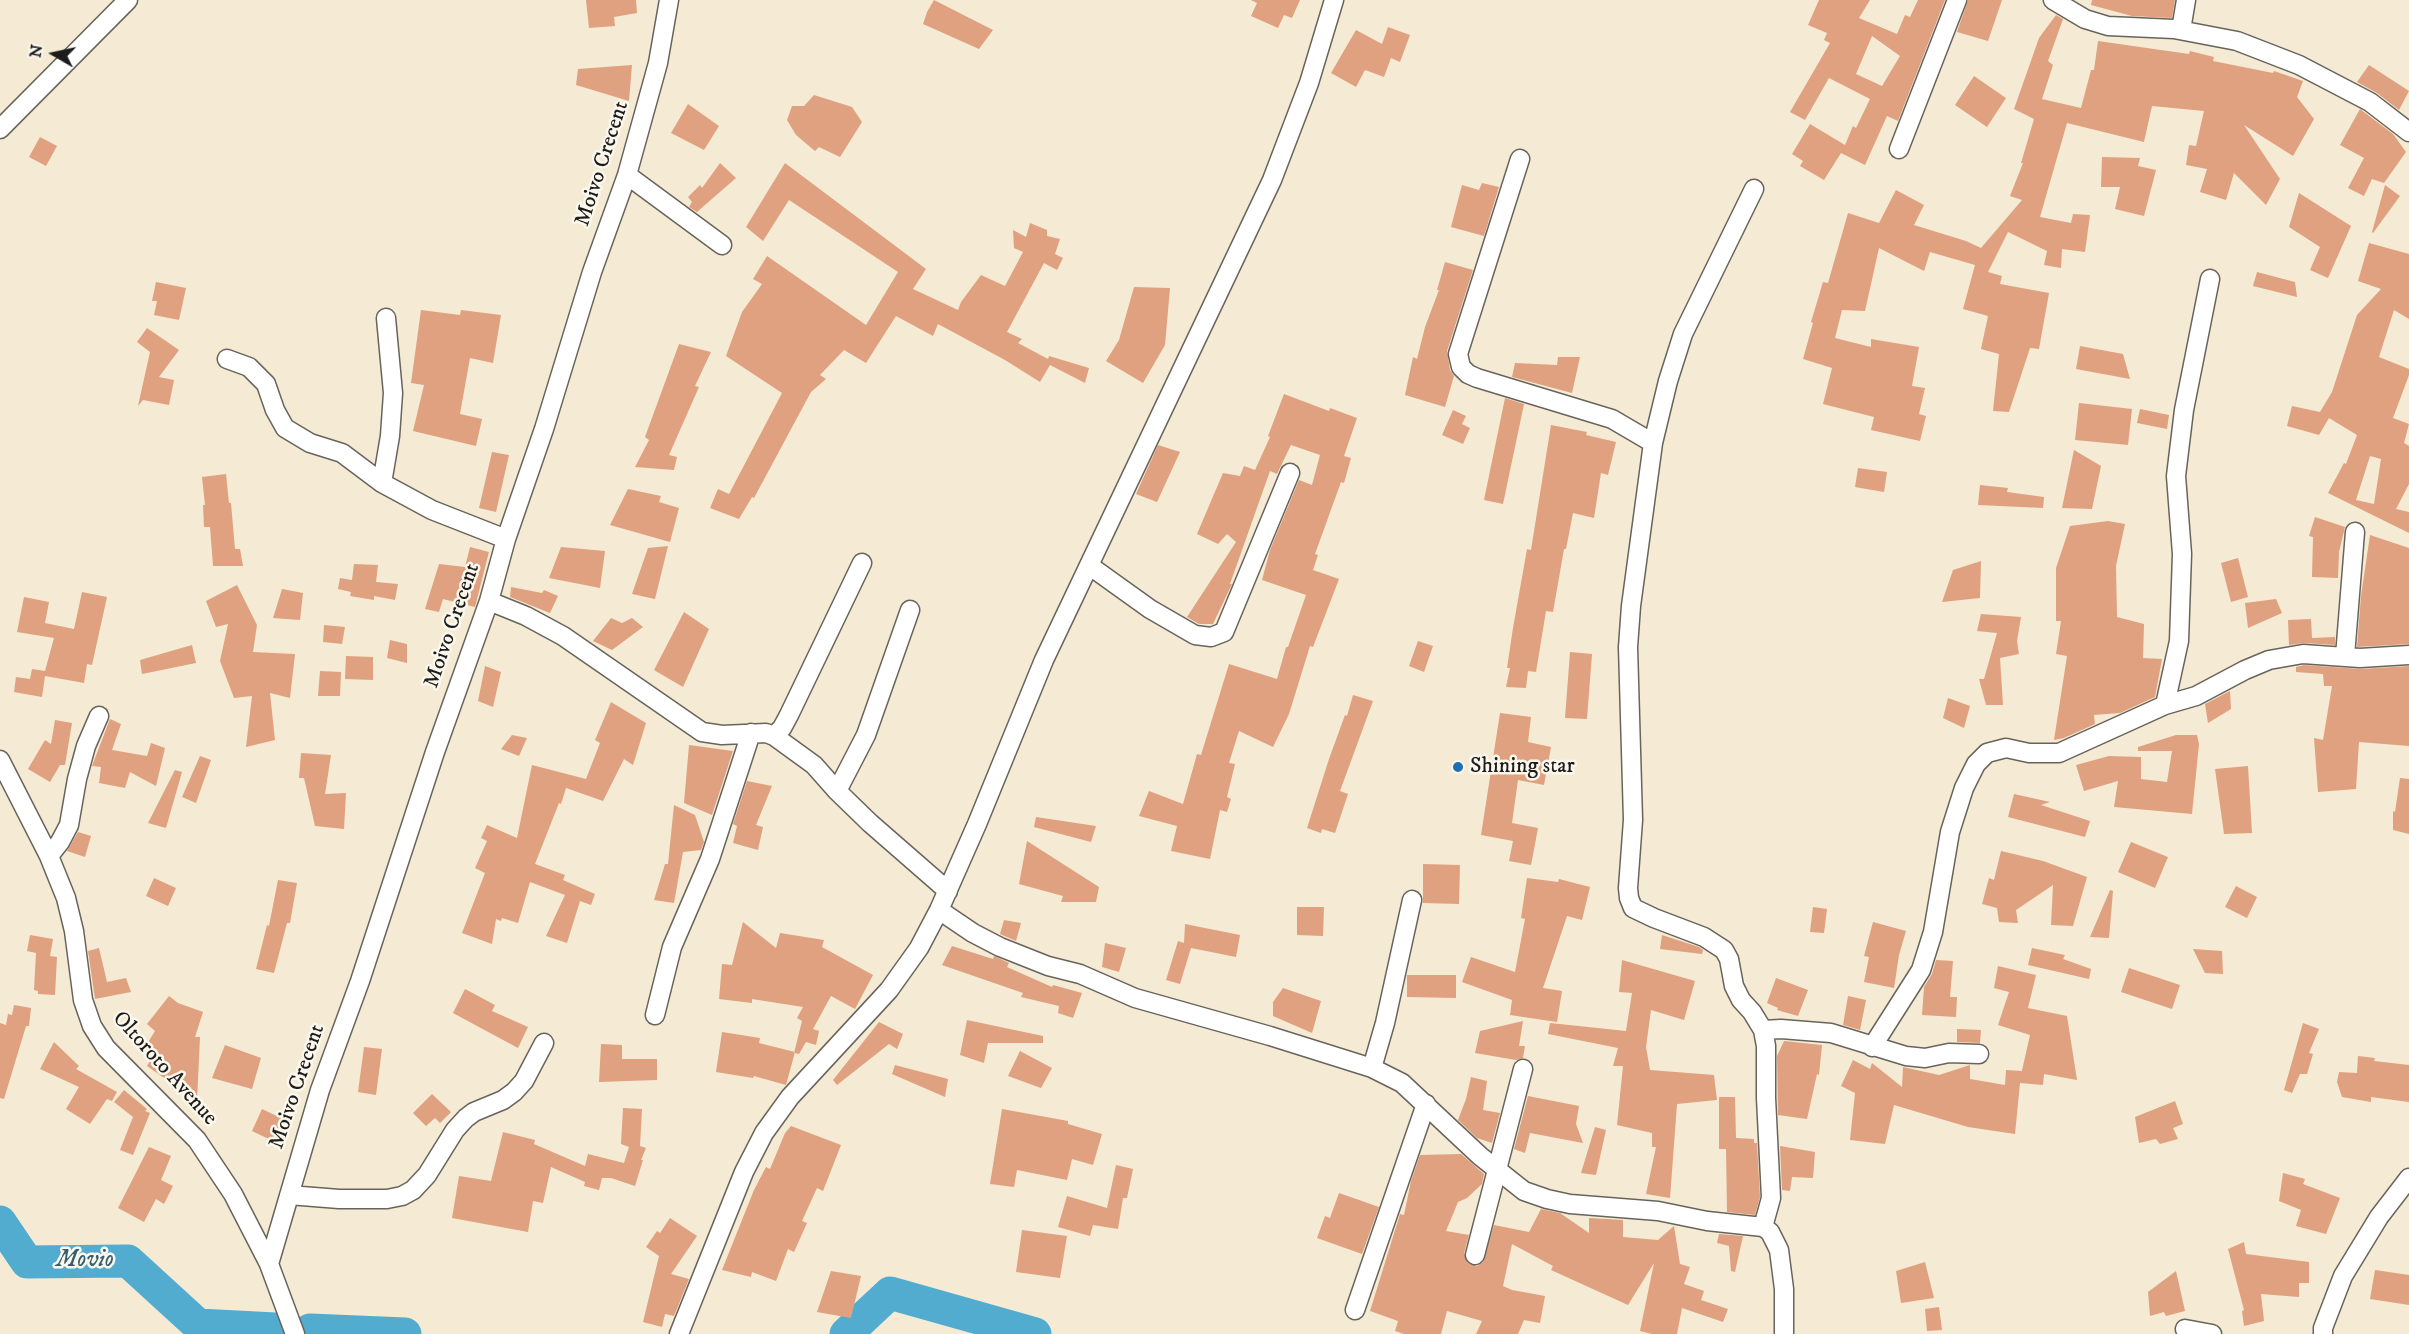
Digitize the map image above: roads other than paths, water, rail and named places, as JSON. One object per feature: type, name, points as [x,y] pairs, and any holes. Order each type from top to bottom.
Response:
[{"type":"street","points":[[0,129],[128,0]]},
{"type":"street","name":"Moivo Crecent","points":[[269,1264],[320,1090],[360,981],[435,752],[489,601],[506,539],[544,429],[592,272],[627,175],[658,63],[669,0]]},
{"type":"street","points":[[679,1334],[744,1173],[765,1133],[790,1097],[889,990],[919,948],[939,910],[1044,660],[1272,180],[1309,83],[1334,0]]},
{"type":"street","points":[[1899,149],[1957,0]]},
{"type":"street","points":[[2053,0],[2085,19],[2108,26],[2181,30],[2237,41],[2299,65],[2406,122]]},
{"type":"street","points":[[2181,30],[2186,0]]},
{"type":"street","points":[[1520,159],[1458,354],[1461,367],[1468,374],[1477,378],[1612,419],[1653,443]]},
{"type":"street","points":[[627,175],[722,244]]},
{"type":"street","points":[[1754,189],[1683,334],[1668,381],[1653,443],[1631,606],[1629,647],[1632,820],[1628,888],[1629,898],[1634,908],[1704,937],[1724,950],[1729,959],[1734,986],[1741,1000],[1763,1030],[1766,1046],[1766,1109],[1772,1198],[1763,1227]]},
{"type":"street","points":[[2165,705],[2179,641],[2182,554],[2176,476],[2184,410],[2210,279]]},
{"type":"street","points":[[382,483],[390,436],[393,393],[386,318]]},
{"type":"street","points":[[227,359],[249,367],[267,384],[275,410],[285,428],[310,443],[342,453],[382,483],[432,510],[506,539]]},
{"type":"street","points":[[1090,566],[1150,609],[1195,635],[1211,637],[1224,632],[1290,473]]},
{"type":"street","points":[[2345,656],[2355,532]]},
{"type":"street","points":[[774,736],[782,728],[789,715],[862,563]]},
{"type":"street","points":[[489,601],[526,616],[563,636],[702,732],[722,735],[751,733],[774,736],[814,765],[837,791],[948,891]]},
{"type":"street","points":[[837,791],[866,735],[910,610]]},
{"type":"street","points":[[1872,1047],[1921,970],[1933,932],[1950,832],[1964,788],[1976,764],[1987,753],[2006,748],[2030,753],[2059,753],[2165,705],[2196,696],[2269,660],[2303,654],[2360,658],[2409,655]]},
{"type":"street","points":[[49,856],[69,825],[77,779],[99,716]]},
{"type":"street","points":[[655,1015],[672,947],[710,859],[751,733]]},
{"type":"street","name":"Oltoroto Avenue","points":[[0,760],[49,856],[66,898],[74,931],[83,1000],[92,1026],[106,1048],[197,1140],[233,1194],[269,1264],[294,1334]]},
{"type":"street","points":[[1372,1068],[1386,1023],[1412,900]]},
{"type":"street","points":[[939,910],[1000,948],[1048,966],[1080,974],[1135,998],[1372,1068],[1402,1083],[1497,1170],[1524,1191],[1570,1204],[1658,1211],[1707,1221],[1763,1227],[1770,1232],[1779,1250],[1784,1288],[1784,1334]]},
{"type":"street","points":[[1763,1030],[1831,1033],[1906,1056],[1925,1058],[1949,1053],[1979,1054]]},
{"type":"street","points":[[289,1195],[339,1199],[387,1199],[402,1196],[413,1190],[427,1175],[455,1130],[466,1118],[514,1092],[524,1081],[544,1043]]},
{"type":"street","points":[[1475,1255],[1523,1069]]},
{"type":"street","points":[[1356,1310],[1425,1104]]},
{"type":"street","points":[[2323,1334],[2323,1328],[2343,1276],[2379,1217],[2409,1178]]},
{"type":"street","points":[[2185,1329],[2211,1334]]},
{"type":"waterway","name":"Movio","points":[[0,1222],[27,1262],[128,1261],[198,1325],[275,1329]]},
{"type":"waterway","points":[[846,1334],[890,1293],[1035,1334]]},
{"type":"waterway","points":[[310,1330],[405,1334]]},
{"type":"place","name":"Shining star","points":[[1458,767]]}]
